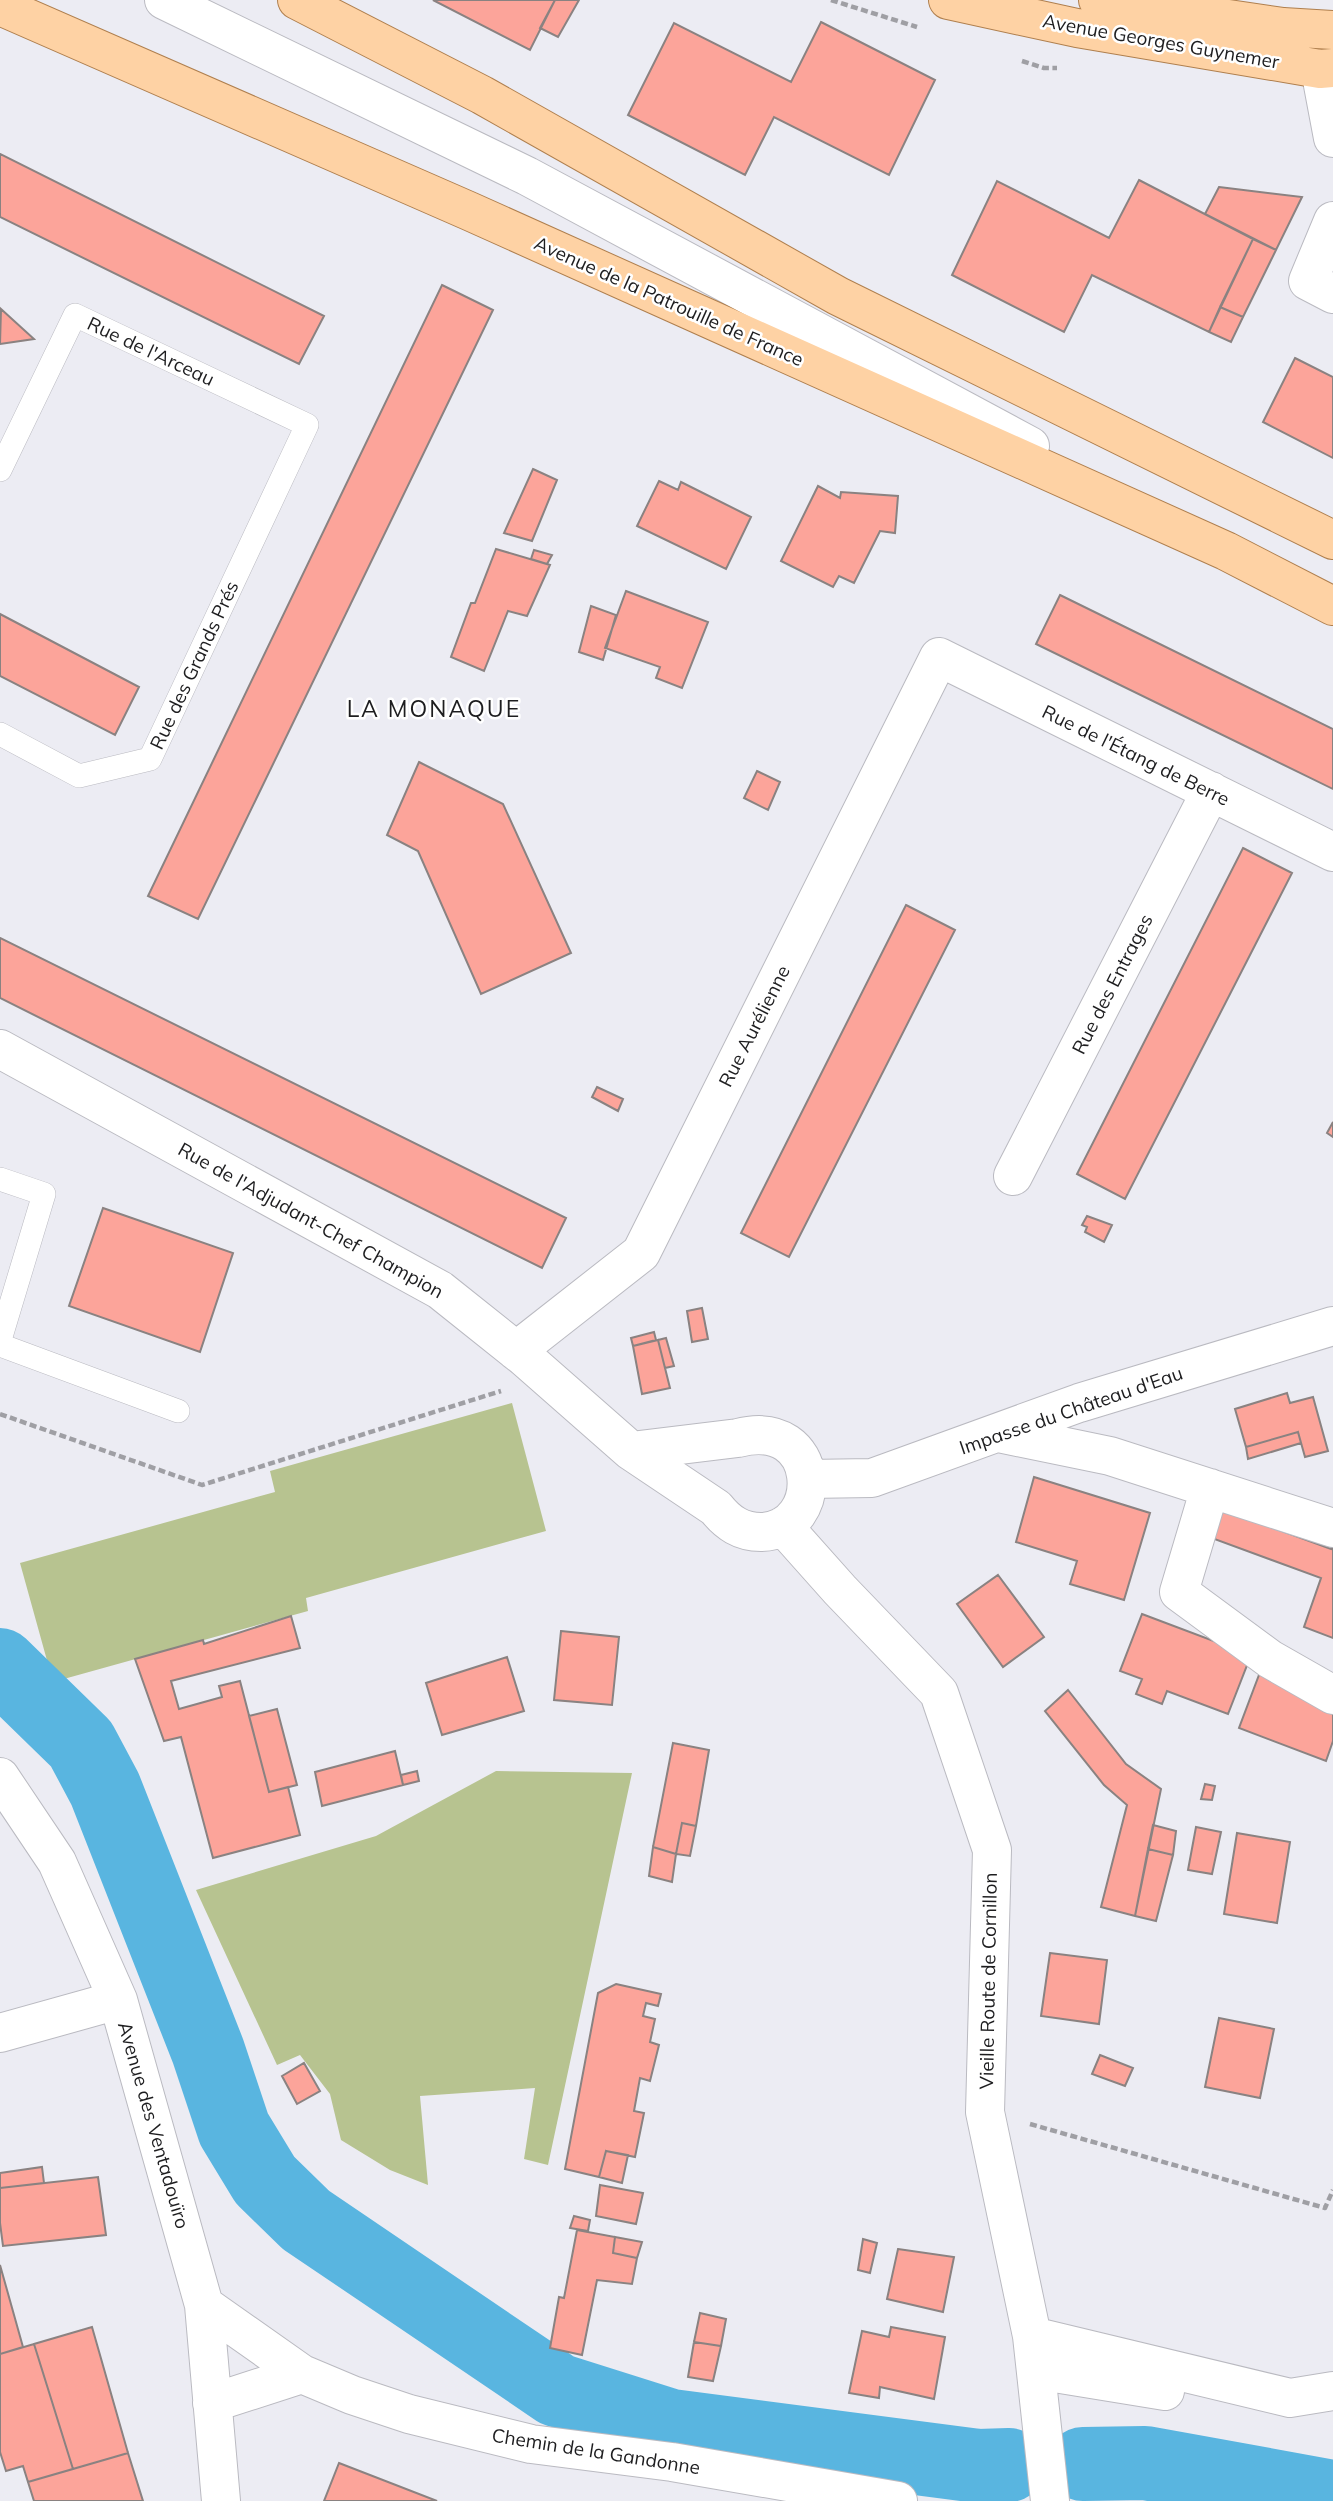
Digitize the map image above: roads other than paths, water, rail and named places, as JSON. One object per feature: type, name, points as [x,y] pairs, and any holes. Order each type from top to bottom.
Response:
[{"type":"main road","points":[[297,0],[482,95],[838,296],[1333,540]]},
{"type":"main road","name":"Avenue Georges Guynemer","points":[[948,0],[1090,30],[1326,69]]},
{"type":"main road","name":"Avenue Georges Guynemer","points":[[1098,0],[1255,24],[1333,30]]},
{"type":"main road","name":"Avenue de la Patrouille de France","points":[[0,6],[481,217],[1226,551],[1333,606]]},
{"type":"street","points":[[164,0],[527,176],[1226,551]]},
{"type":"street","points":[[1326,69],[1333,138]]},
{"type":"street","points":[[527,176],[838,296]]},
{"type":"street","points":[[1333,221],[1308,281],[1333,294]]},
{"type":"street","name":"Rue de l'Étang de Berre","points":[[939,657],[1333,852]]},
{"type":"street","name":"Rue Aurélienne","points":[[516,1351],[641,1253],[939,657]]},
{"type":"street","name":"Rue des Entrages","points":[[1013,1177],[1211,792]]},
{"type":"street","name":"Rue de l'Adjudant-Chef Champion","points":[[0,1049],[440,1290],[516,1351],[631,1451],[716,1508]]},
{"type":"street","name":"Impasse du Château d'Eau","points":[[807,1479],[872,1478],[1079,1403],[1333,1326]]},
{"type":"street","points":[[998,1433],[1110,1456],[1333,1528]]},
{"type":"street","points":[[631,1451],[761,1434],[784,1440],[796,1451],[804,1464],[807,1493],[794,1517],[783,1526],[753,1532],[738,1528],[725,1520],[716,1508],[710,1492],[709,1476],[724,1447],[738,1438]]},
{"type":"street","points":[[1210,1488],[1179,1592],[1270,1659],[1333,1695]]},
{"type":"street","name":"Vieille Route de Cornillon","points":[[783,1526],[939,1693],[992,1850],[985,2112],[1034,2353],[1050,2501]]},
{"type":"street","name":"Avenue des Ventadouïro","points":[[0,1777],[57,1862],[118,2000],[204,2305],[221,2501]]},
{"type":"street","points":[[0,2033],[118,2000]]},
{"type":"street","name":"Chemin de la Gandonne","points":[[204,2305],[302,2374],[352,2395],[409,2414],[531,2444],[672,2462],[878,2500]]},
{"type":"street","points":[[1034,2353],[1290,2398],[1333,2391]]},
{"type":"street","points":[[1034,2353],[1333,2417]]},
{"type":"street","points":[[212,2403],[302,2374]]},
{"type":"lane","name":"Rue de l'Arceau","points":[[0,470],[75,315],[307,425]]},
{"type":"lane","name":"Rue des Grands Prés","points":[[0,734],[79,776],[150,759],[307,425]]},
{"type":"lane","points":[[0,1179],[44,1194],[0,1342],[178,1411]]},
{"type":"waterway","points":[[0,1665],[81,1744],[105,1789],[208,2051],[234,2129],[265,2180],[306,2220],[557,2390],[671,2426],[978,2466],[1009,2465]]},
{"type":"waterway","points":[[1083,2464],[1145,2463],[1333,2497]]},
{"type":"district","name":"LA MONAQUE","points":[[434,709]]}]
